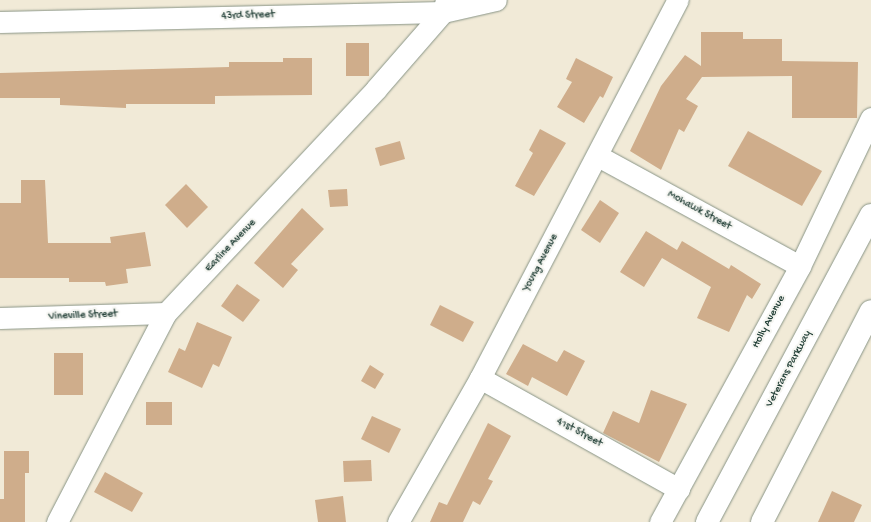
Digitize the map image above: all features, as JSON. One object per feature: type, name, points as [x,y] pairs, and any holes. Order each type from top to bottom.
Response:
[{"type":"main road","name":"Veterans Parkway","points":[[707,522],[871,215]]},
{"type":"main road","points":[[762,522],[871,312]]},
{"type":"street","name":"43rd Street","points":[[0,22],[444,6],[496,0]]},
{"type":"street","name":"Young Avenue","points":[[398,522],[480,378],[598,156],[678,0]]},
{"type":"street","name":"Earline Avenue","points":[[57,522],[166,313],[270,205],[444,6]]},
{"type":"street","name":"Holly Avenue","points":[[660,522],[800,266],[871,118]]},
{"type":"street","name":"Mohawk Street","points":[[598,156],[800,266]]},
{"type":"street","name":"Vineville Street","points":[[0,318],[166,313]]},
{"type":"street","name":"41st Street","points":[[480,378],[679,489]]},
{"type":"building","points":[[701,32],[743,32],[743,39],[782,39],[782,61],[858,62],[857,118],[792,118],[792,76],[702,77],[686,99],[698,106],[684,132],[679,129],[661,170],[630,151],[661,86],[685,55],[701,66]]},
{"type":"building","points":[[346,43],[369,43],[369,76],[346,76]]},
{"type":"building","points":[[283,58],[312,58],[312,95],[215,96],[215,104],[126,104],[126,108],[60,105],[60,98],[0,98],[0,73],[229,67],[229,62],[283,62]]},
{"type":"building","points":[[576,58],[613,77],[603,98],[600,96],[584,123],[557,107],[572,82],[566,79]]},
{"type":"building","points":[[540,129],[566,143],[534,196],[515,186],[533,153],[529,150]]},
{"type":"building","points":[[748,131],[822,171],[802,206],[728,166]]},
{"type":"building","points":[[400,141],[405,159],[380,166],[375,148]]},
{"type":"building","points":[[21,180],[45,180],[48,243],[111,243],[110,237],[145,232],[151,266],[126,269],[128,283],[106,286],[105,282],[69,282],[69,278],[0,278],[0,203],[21,203]]},
{"type":"building","points":[[186,184],[208,207],[187,228],[165,205]]},
{"type":"building","points":[[347,189],[348,206],[330,207],[328,190]]},
{"type":"building","points":[[600,200],[619,213],[600,243],[581,230]]},
{"type":"building","points":[[302,208],[324,229],[291,264],[298,270],[283,288],[254,263]]},
{"type":"building","points":[[646,231],[677,250],[682,241],[729,269],[731,265],[761,284],[752,299],[747,295],[729,332],[697,318],[711,287],[662,258],[644,287],[620,272]]},
{"type":"building","points":[[237,284],[260,300],[243,322],[221,306]]},
{"type":"building","points":[[440,305],[474,322],[463,342],[430,325]]},
{"type":"building","points":[[197,322],[232,337],[219,367],[213,364],[202,388],[168,372],[179,348],[185,351]]},
{"type":"building","points":[[523,344],[557,362],[564,350],[585,361],[567,396],[532,377],[528,386],[506,374]]},
{"type":"building","points":[[54,353],[83,353],[83,395],[54,395]]},
{"type":"building","points":[[370,365],[384,374],[375,389],[361,381]]},
{"type":"building","points":[[651,390],[687,404],[659,462],[603,433],[613,411],[639,423]]},
{"type":"building","points":[[146,402],[172,402],[172,425],[146,425]]},
{"type":"building","points":[[372,416],[401,429],[389,453],[361,439]]},
{"type":"building","points":[[488,423],[511,436],[488,479],[493,481],[480,505],[473,501],[463,522],[430,522],[439,502],[447,505]]},
{"type":"building","points":[[4,451],[29,451],[29,473],[25,473],[25,522],[0,522],[0,499],[4,499]]},
{"type":"building","points":[[371,460],[372,481],[344,482],[343,461]]},
{"type":"building","points":[[105,472],[143,493],[132,512],[94,492]]},
{"type":"building","points":[[832,491],[862,505],[854,522],[818,522]]},
{"type":"building","points":[[343,496],[346,522],[318,522],[315,500]]}]
